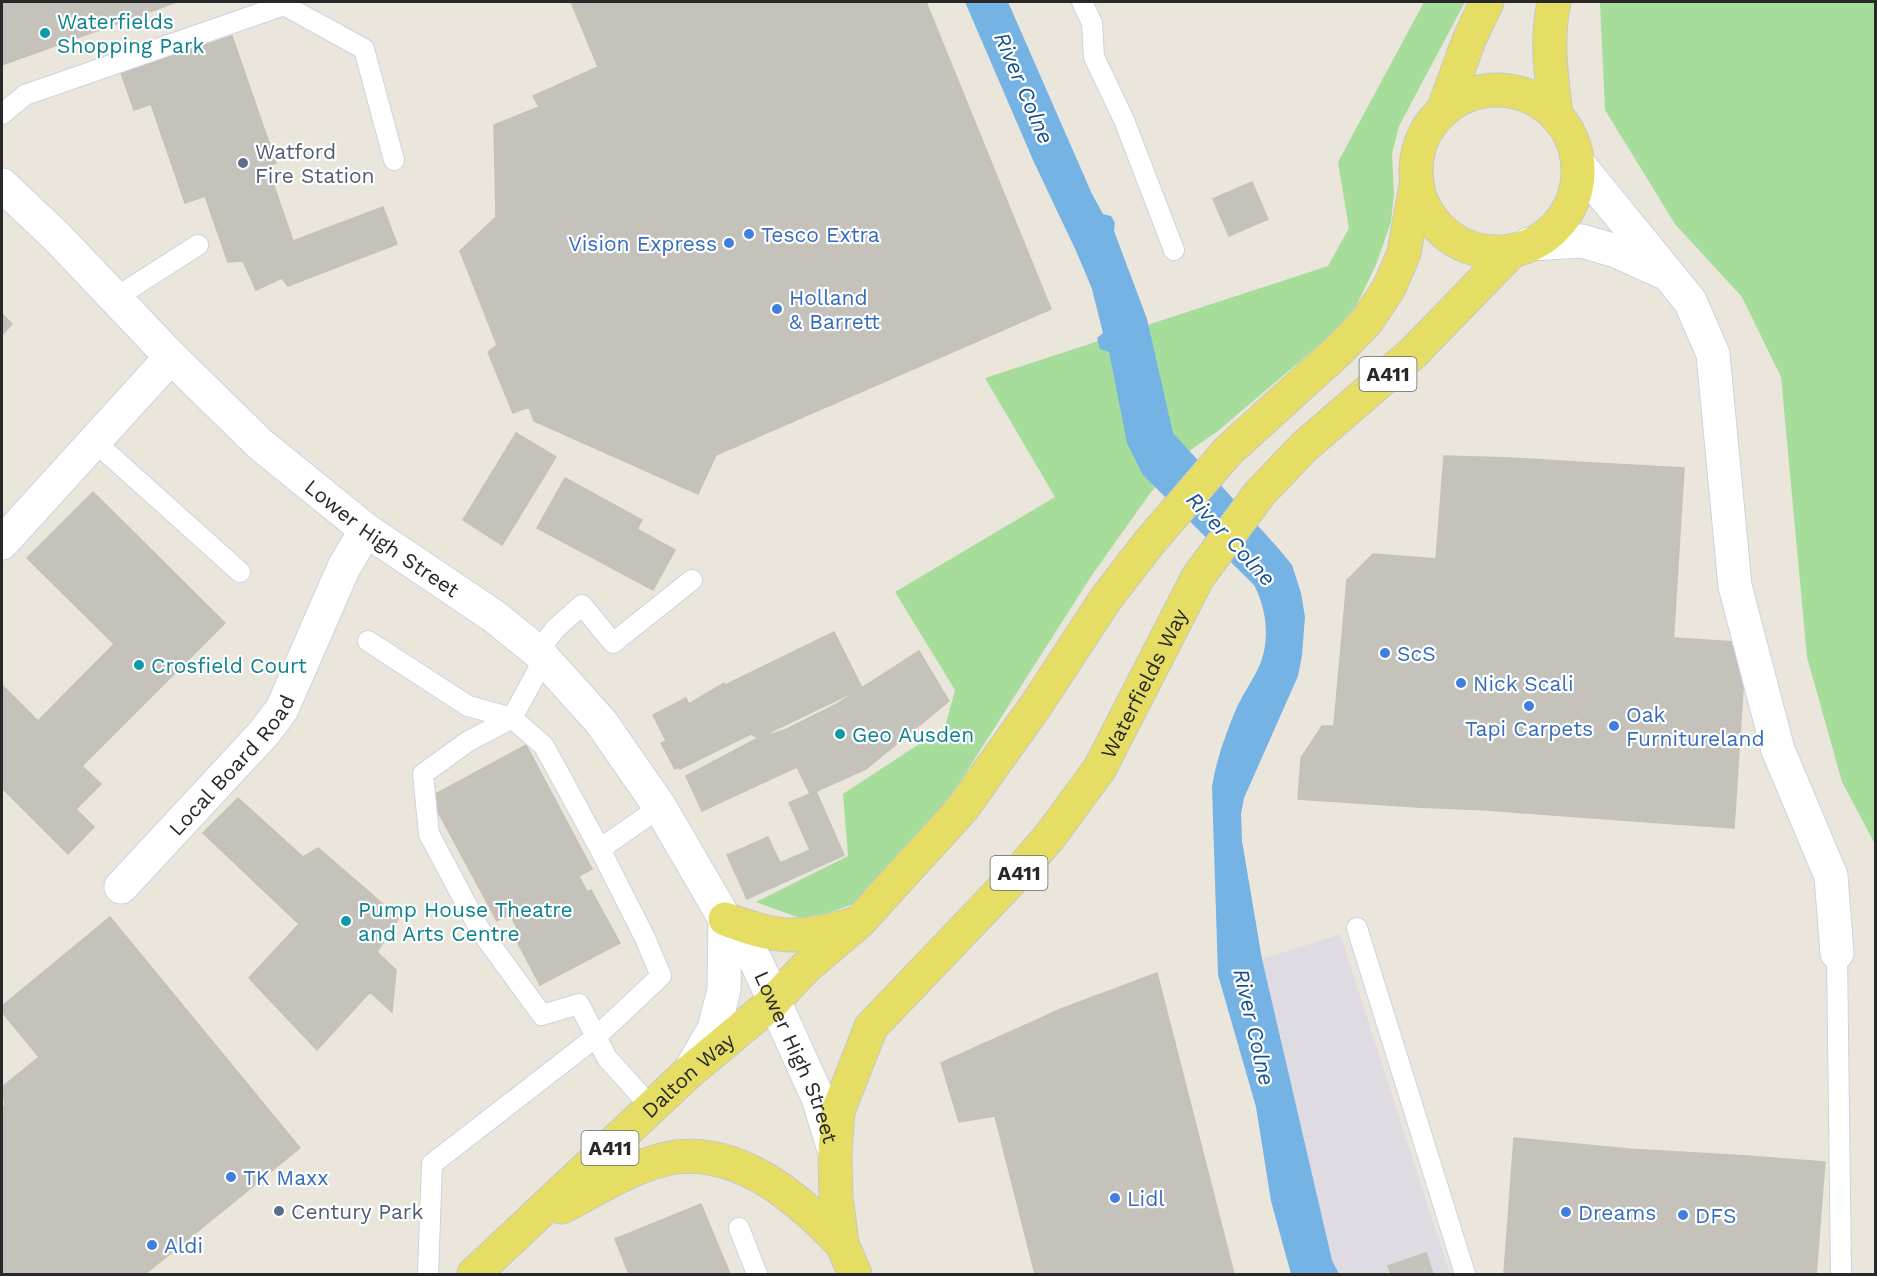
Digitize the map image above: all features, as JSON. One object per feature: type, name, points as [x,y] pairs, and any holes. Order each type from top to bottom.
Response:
[{"type":"main road","points":[[1444,108],[1469,40],[1487,2]]},
{"type":"main road","points":[[1554,2],[1550,21],[1550,70],[1556,113]]},
{"type":"main road","points":[[1489,89],[1524,93],[1556,113],[1572,136],[1580,166],[1576,196],[1565,217],[1546,236],[1521,248],[1486,252],[1463,245],[1444,234],[1424,208],[1416,185],[1416,156],[1429,125],[1444,108],[1466,95],[1489,89]]},
{"type":"main road","name":"A411","points":[[773,1002],[805,968],[859,922],[962,809],[1037,704],[1106,600],[1148,544],[1219,460],[1367,321],[1389,288],[1404,252],[1416,185]]},
{"type":"main road","name":"Waterfields Way","points":[[835,1153],[838,1111],[871,1027],[1019,872],[1051,835],[1100,768],[1168,630],[1198,577],[1260,493],[1305,446],[1413,353],[1521,248]]},
{"type":"main road","points":[[725,919],[765,934],[788,936],[831,930],[859,922]]},
{"type":"main road","name":"Dalton Way","points":[[474,1275],[689,1072],[773,1002]]},
{"type":"main road","name":"Lower High Street","points":[[835,1153],[836,1197],[842,1244],[855,1275]]},
{"type":"main road","name":"A411","points":[[531,1223],[642,1167],[675,1157],[706,1157],[728,1162],[763,1178],[812,1212],[842,1244]]},
{"type":"street","points":[[1580,166],[1690,301],[1713,354],[1735,586],[1778,750],[1831,876],[1837,953]]},
{"type":"street","name":"Lower High Street","points":[[2,185],[58,238],[171,357],[260,444],[366,530],[495,617],[541,655],[602,722],[660,807],[725,919],[756,962],[818,1098],[835,1153]]},
{"type":"street","points":[[1521,248],[1582,242],[1616,251],[1669,275]]},
{"type":"street","points":[[2,543],[171,357]]},
{"type":"street","name":"Local Board Road","points":[[121,887],[264,734],[282,709],[344,567],[366,530]]},
{"type":"street","name":"Lower High Street","points":[[689,1072],[714,1029],[724,990],[725,919]]},
{"type":"lane","points":[[1082,2],[1092,23],[1094,57],[1124,120],[1174,250]]},
{"type":"lane","points":[[2,114],[25,95],[284,4],[364,49],[394,159]]},
{"type":"lane","points":[[115,298],[198,245]]},
{"type":"lane","points":[[94,441],[240,572]]},
{"type":"lane","points":[[652,1108],[607,1058],[579,1004],[542,1015],[480,930],[429,834],[423,774],[467,742],[512,718],[555,629],[582,605],[614,643],[692,580]]},
{"type":"lane","points":[[368,641],[468,706],[512,718],[544,746],[600,849],[661,976],[597,1036],[432,1164],[428,1275]]},
{"type":"lane","points":[[600,849],[660,807]]},
{"type":"lane","points":[[1357,928],[1465,1275]]},
{"type":"lane","points":[[1837,953],[1841,1275]]},
{"type":"lane","points":[[739,1228],[757,1275]]},
{"type":"shaded area","points":[[1340,934],[1450,1274],[1339,1274],[1332,1260],[1262,959]]},
{"type":"green space","points":[[1424,2],[1465,2],[1399,126],[1392,154],[1394,193],[1391,222],[1376,265],[1356,306],[1333,333],[1218,431],[1192,449],[1151,492],[1092,575],[951,796],[856,903],[828,913],[800,918],[756,902],[848,856],[843,794],[945,727],[955,690],[895,592],[1055,497],[985,378],[1328,266],[1349,228],[1338,162]]},
{"type":"green space","points":[[1600,2],[1875,2],[1875,844],[1842,782],[1807,657],[1781,377],[1742,297],[1675,224],[1605,110]]},
{"type":"water","name":"River Colne","points":[[965,2],[1008,2],[1092,194],[1103,214],[1111,216],[1115,223],[1114,231],[1147,319],[1173,433],[1292,565],[1301,593],[1305,617],[1298,676],[1244,798],[1241,814],[1242,841],[1262,959],[1332,1260],[1339,1274],[1291,1274],[1271,1201],[1256,1107],[1218,975],[1212,787],[1229,727],[1240,701],[1259,668],[1264,652],[1266,632],[1264,612],[1254,585],[1143,475],[1127,443],[1109,352],[1100,349],[1097,338],[1103,333],[1092,289]]},
{"type":"building","name":"Waterfields Shopping Park","points":[[2,2],[177,2],[2,65]]},
{"type":"building","name":"Tesco Extra","points":[[571,2],[926,2],[1051,309],[716,455],[698,494],[534,421],[529,407],[513,413],[488,352],[497,345],[460,251],[496,217],[494,125],[539,107],[533,96],[598,67]]},
{"type":"building","points":[[232,36],[276,163],[267,166],[293,241],[383,207],[397,244],[288,286],[282,278],[256,290],[243,261],[228,262],[205,196],[185,203],[151,104],[134,110],[121,73]]},
{"type":"building","points":[[1252,182],[1268,219],[1229,236],[1213,199]]},
{"type":"building","points":[[2,314],[12,324],[2,335]]},
{"type":"building","points":[[516,433],[556,457],[502,545],[463,520]]},
{"type":"building","name":"Nick Scali","points":[[1444,456],[1511,458],[1488,810],[1417,807]]},
{"type":"building","points":[[1511,458],[1576,462],[1553,815],[1488,810]]},
{"type":"building","name":"Oak Furnitureland","points":[[1576,462],[1684,468],[1662,823],[1553,815]]},
{"type":"building","points":[[565,478],[642,520],[637,529],[675,550],[653,590],[537,528]]},
{"type":"building","name":"Crosfield Court","points":[[93,492],[225,623],[82,766],[101,784],[76,809],[94,827],[68,854],[2,788],[2,685],[38,721],[114,644],[27,558]]},
{"type":"building","name":"ScS","points":[[1373,554],[1436,559],[1417,807],[1298,799],[1301,758],[1322,726],[1334,726],[1347,580]]},
{"type":"building","points":[[834,632],[862,688],[758,738],[751,734],[725,685]]},
{"type":"building","points":[[1674,638],[1736,642],[1744,674],[1734,828],[1662,823]]},
{"type":"building","name":"Geo Ausden","points":[[919,651],[949,701],[866,769],[810,794],[797,767],[702,811],[686,776],[758,738],[785,730],[837,704]]},
{"type":"building","points":[[724,683],[751,734],[680,769],[679,767],[675,769],[661,743],[666,741],[653,715],[686,698],[689,704]]},
{"type":"building","points":[[526,745],[592,869],[579,876],[587,892],[591,890],[620,943],[540,985],[512,932],[517,928],[510,914],[497,921],[430,797]]},
{"type":"building","points":[[816,791],[844,855],[747,899],[727,855],[768,837],[780,863],[810,850],[789,803]]},
{"type":"building","name":"Pump House Theatre and Arts Centre","points":[[238,798],[303,857],[318,848],[399,918],[377,952],[396,970],[392,1012],[370,992],[317,1050],[249,978],[299,924],[203,833]]},
{"type":"building","points":[[110,917],[300,1148],[145,1274],[2,1274],[2,1109],[5,1105],[2,1087],[39,1057],[2,1012],[2,1006]]},
{"type":"building","name":"Lidl","points":[[1157,973],[1234,1274],[1035,1274],[995,1116],[959,1122],[941,1063],[1061,1009]]},
{"type":"building","name":"Dreams","points":[[1514,1138],[1628,1149],[1618,1274],[1504,1274]]},
{"type":"building","name":"DFS","points":[[1628,1149],[1747,1156],[1738,1274],[1618,1274]]},
{"type":"building","points":[[1747,1156],[1825,1162],[1816,1274],[1738,1274]]},
{"type":"building","points":[[701,1204],[730,1274],[629,1274],[615,1239]]},
{"type":"building","points":[[1426,1253],[1433,1274],[1391,1274],[1388,1266]]},
{"type":"place","name":"Waterfields Shopping Park","points":[[45,33]]},
{"type":"place","name":"Watford Fire Station","points":[[243,163]]},
{"type":"place","name":"Tesco Extra","points":[[749,234]]},
{"type":"place","name":"Vision Express","points":[[729,243]]},
{"type":"place","name":"Holland & Barrett","points":[[777,309]]},
{"type":"place","name":"ScS","points":[[1385,653]]},
{"type":"place","name":"Crosfield Court","points":[[139,665]]},
{"type":"place","name":"Nick Scali","points":[[1461,683]]},
{"type":"place","name":"Tapi Carpets","points":[[1529,706]]},
{"type":"place","name":"Oak Furnitureland","points":[[1614,726]]},
{"type":"place","name":"Geo Ausden","points":[[840,734]]},
{"type":"place","name":"Pump House Theatre and Arts Centre","points":[[346,921]]},
{"type":"place","name":"TK Maxx","points":[[231,1177]]},
{"type":"place","name":"Lidl","points":[[1115,1198]]},
{"type":"place","name":"Century Park","points":[[279,1211]]},
{"type":"place","name":"Dreams","points":[[1566,1212]]},
{"type":"place","name":"DFS","points":[[1683,1215]]},
{"type":"place","name":"Aldi","points":[[152,1245]]}]
